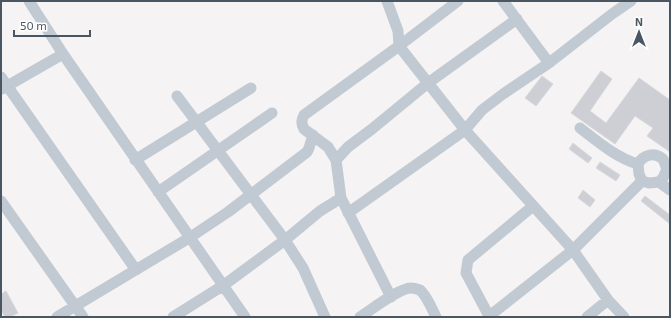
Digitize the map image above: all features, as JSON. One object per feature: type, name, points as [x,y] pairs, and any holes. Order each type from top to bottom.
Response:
[{"type":"street","points":[[29,1],[135,160],[245,317]]},
{"type":"street","points":[[387,1],[398,31],[399,46],[465,130],[573,250],[608,300],[624,317]]},
{"type":"street","points":[[391,297],[341,198],[336,160],[328,147],[304,129],[302,121],[304,115],[458,1]]},
{"type":"street","points":[[503,1],[549,63]]},
{"type":"street","points":[[348,213],[465,130],[482,110],[502,94],[549,63],[631,1]]},
{"type":"street","points":[[336,160],[348,147],[428,84],[516,19]]},
{"type":"street","points":[[63,54],[3,84],[136,270]]},
{"type":"street","points":[[135,160],[251,88]]},
{"type":"street","points":[[177,96],[285,240],[303,268],[325,317]]},
{"type":"street","points":[[158,192],[272,113]]},
{"type":"street","points":[[580,128],[599,144],[630,162],[638,164]]},
{"type":"street","points":[[57,317],[189,238],[228,212],[307,152],[313,135]]},
{"type":"street","points":[[654,154],[663,159],[667,169],[663,178],[659,182],[650,183],[642,181],[638,174],[638,164],[644,156],[654,154]]},
{"type":"street","points":[[533,206],[468,260],[466,273],[488,317],[573,250],[642,181]]},
{"type":"street","points":[[659,182],[670,190]]},
{"type":"street","points":[[173,317],[224,285],[285,240],[320,211],[341,198]]},
{"type":"street","points":[[1,201],[83,317]]},
{"type":"street","points":[[360,317],[407,288],[415,288],[424,294],[436,317]]},
{"type":"street","points":[[587,317],[608,300]]},
{"type":"building","points":[[601,71],[612,79],[590,111],[606,123],[639,78],[670,100],[670,152],[647,136],[653,128],[635,116],[615,144],[571,113]]},
{"type":"building","points":[[542,76],[553,84],[536,106],[525,98]]},
{"type":"building","points":[[573,143],[592,158],[588,163],[569,149]]},
{"type":"building","points":[[600,162],[620,175],[616,181],[596,168]]},
{"type":"building","points":[[583,190],[595,200],[590,207],[578,198]]},
{"type":"building","points":[[645,196],[670,215],[670,224],[641,201]]},
{"type":"building","points":[[6,291],[18,313],[10,317],[5,317],[1,310],[1,294]]}]
